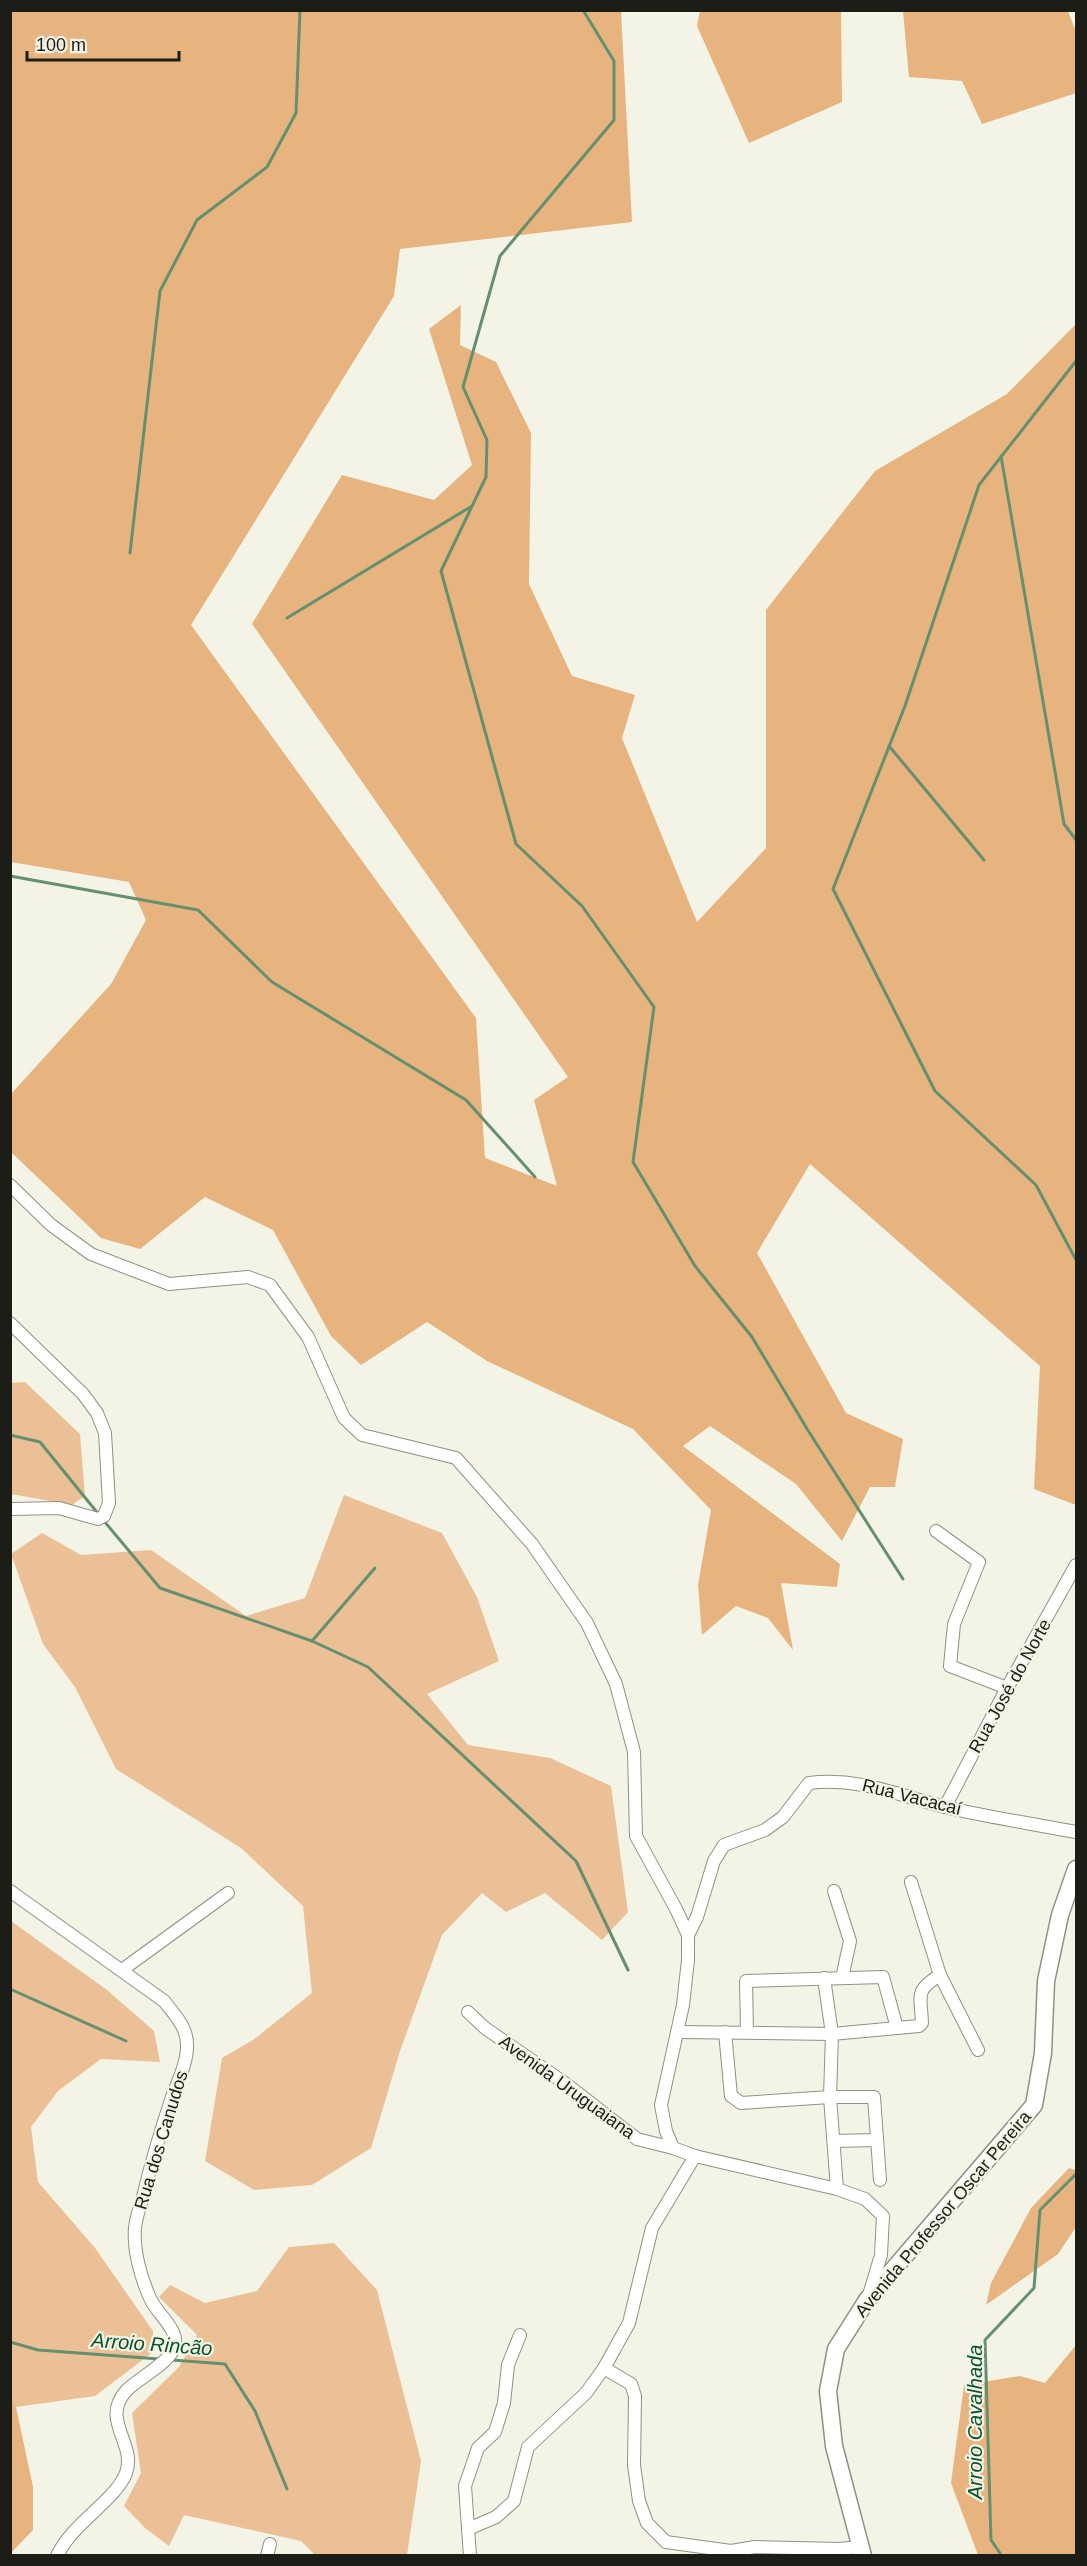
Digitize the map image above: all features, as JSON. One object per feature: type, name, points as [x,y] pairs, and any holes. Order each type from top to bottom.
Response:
[{"type":"main road","name":"Avenida Professor Oscar Pereira","points":[[862,2551],[834,2446],[828,2391],[836,2349],[867,2300],[1034,2105],[1043,2052],[1046,1981],[1060,1916],[1077,1869]]},
{"type":"street","points":[[10,1185],[51,1225],[91,1254],[159,1281],[169,1284],[248,1277],[270,1286],[308,1337],[344,1418],[362,1435],[456,1458],[532,1544],[587,1623],[616,1684],[634,1752],[636,1836],[688,1935],[683,2005],[662,2105],[666,2131],[673,2148]]},
{"type":"street","points":[[10,1323],[83,1394],[97,1413],[105,1433],[109,1503],[104,1516],[98,1519],[59,1508],[10,1509]]},
{"type":"street","points":[[936,1531],[980,1562],[954,1624],[950,1666],[1007,1688]]},
{"type":"street","name":"Rua José do Norte","points":[[945,1807],[1007,1688],[1077,1566]]},
{"type":"street","name":"Rua Vacacaí","points":[[688,1935],[698,1917],[714,1861],[724,1845],[765,1830],[783,1817],[809,1783],[828,1780],[868,1784],[945,1807],[1077,1832]]},
{"type":"street","points":[[911,1882],[940,1975],[978,2050]]},
{"type":"street","name":"Rua dos Canudos","points":[[10,1891],[164,2001],[182,2023],[187,2044],[183,2065],[153,2154],[135,2228],[138,2259],[150,2300],[173,2332],[176,2345],[171,2354],[126,2391],[120,2400],[116,2412],[117,2428],[127,2450],[127,2471],[122,2482],[70,2534],[57,2556]]},
{"type":"street","points":[[834,1891],[850,1941],[842,1978]]},
{"type":"street","points":[[122,1970],[228,1893]]},
{"type":"street","points":[[677,2032],[832,2034],[921,2025],[921,1991],[924,1985],[940,1975]]},
{"type":"street","points":[[747,2032],[746,1981],[824,1978],[883,1977],[897,2028]]},
{"type":"street","points":[[824,1978],[832,2034],[830,2097],[837,2189]]},
{"type":"street","name":"Avenida Uruguaiana","points":[[468,2012],[485,2028],[566,2084],[637,2139],[673,2148],[695,2157],[837,2189],[865,2199],[883,2216],[881,2255],[867,2300]]},
{"type":"street","points":[[725,2032],[731,2096],[734,2100],[741,2103],[830,2097],[874,2097],[880,2180]]},
{"type":"street","points":[[834,2141],[877,2140]]},
{"type":"street","points":[[468,2529],[496,2517],[514,2500],[528,2447],[586,2394],[604,2368],[629,2323],[652,2228],[695,2157]]},
{"type":"street","points":[[470,2556],[465,2486],[478,2448],[495,2432],[504,2403],[508,2365],[520,2335]]},
{"type":"street","points":[[604,2368],[631,2384],[634,2396],[634,2465],[639,2501],[647,2523],[666,2542],[731,2551],[755,2547],[862,2551]]},
{"type":"shaded area","points":[[11,10],[621,11],[632,222],[400,249],[394,296],[191,625],[476,1018],[485,1158],[557,1186],[534,1100],[568,1077],[252,624],[342,475],[434,500],[472,465],[429,329],[461,305],[460,345],[496,362],[531,433],[529,584],[572,676],[635,695],[622,738],[697,922],[766,848],[766,610],[875,471],[1007,394],[1076,324],[1076,1505],[1034,1489],[1040,1366],[810,1164],[757,1253],[846,1413],[903,1439],[895,1487],[870,1487],[842,1541],[796,1484],[710,1426],[683,1446],[840,1564],[837,1587],[781,1583],[793,1650],[768,1618],[736,1606],[702,1635],[698,1585],[711,1510],[633,1429],[487,1361],[427,1322],[361,1365],[331,1336],[273,1230],[205,1197],[140,1249],[101,1238],[11,1152],[11,1094],[111,984],[146,920],[129,882],[11,862]]},
{"type":"shaded area","points":[[700,11],[841,11],[842,102],[749,143],[697,26]]},
{"type":"shaded area","points":[[903,11],[1068,11],[1076,32],[1076,93],[982,124],[962,81],[909,77]]},
{"type":"shaded area","points":[[25,1382],[80,1434],[85,1496],[72,1505],[11,1494],[10,1383]]},
{"type":"shaded area","points":[[344,1495],[442,1533],[477,1597],[499,1661],[427,1694],[468,1745],[550,1758],[611,1786],[628,1912],[602,1940],[545,1893],[506,1912],[482,1893],[442,1935],[400,2051],[371,2148],[312,2185],[254,2190],[205,2161],[222,2058],[253,2040],[312,1993],[303,1906],[241,1848],[116,1769],[75,1687],[43,1644],[11,1554],[42,1533],[81,1555],[151,1550],[246,1616],[305,1598]]},
{"type":"shaded area","points":[[11,1921],[107,1990],[154,2031],[160,2062],[101,2059],[58,2091],[31,2127],[38,2182],[95,2248],[153,2331],[153,2352],[95,2396],[16,2407],[10,2400]]},
{"type":"shaded area","points":[[1069,2168],[1076,2170],[1076,2227],[1058,2254],[986,2305],[991,2283],[1031,2208]]},
{"type":"shaded area","points":[[334,2243],[377,2290],[421,2461],[407,2555],[315,2555],[301,2541],[184,2515],[169,2546],[145,2528],[124,2506],[141,2473],[132,2413],[179,2367],[197,2335],[159,2297],[170,2285],[205,2303],[257,2291],[289,2247]]},
{"type":"shaded area","points":[[1076,2345],[1076,2555],[978,2555],[951,2483],[964,2385],[1020,2376],[1045,2383]]},
{"type":"shaded area","points":[[11,2400],[16,2407],[33,2487],[33,2530],[11,2553]]},
{"type":"waterway","points":[[130,553],[160,291],[197,220],[267,167],[296,113],[300,10]]},
{"type":"waterway","points":[[583,10],[614,61],[614,120],[500,256],[463,387],[487,440],[486,477],[441,571],[516,844],[582,906],[654,1007],[633,1162],[695,1266],[752,1337],[809,1432],[903,1579]]},
{"type":"waterway","points":[[1076,361],[979,485],[905,706],[833,889],[935,1091],[1036,1185],[1076,1260]]},
{"type":"waterway","points":[[1001,456],[1064,824],[1076,840]]},
{"type":"waterway","points":[[287,618],[472,506]]},
{"type":"waterway","points":[[889,746],[984,860]]},
{"type":"waterway","points":[[10,876],[198,910],[272,982],[466,1100],[535,1177]]},
{"type":"waterway","points":[[10,1435],[40,1442],[100,1516]]},
{"type":"waterway","points":[[104,1521],[160,1588],[312,1641],[368,1667],[576,1861],[628,1970]]},
{"type":"waterway","points":[[312,1641],[375,1568]]},
{"type":"waterway","points":[[10,1989],[126,2041]]},
{"type":"waterway","name":"Arroio Cavalhada","points":[[1002,2556],[991,2540],[985,2340],[1034,2288],[1040,2210],[1076,2174]]},
{"type":"waterway","name":"Arroio Rincão","points":[[10,2342],[38,2350],[159,2359]]},
{"type":"waterway","name":"Arroio Rincão","points":[[172,2360],[225,2364],[255,2411],[287,2489]]}]
